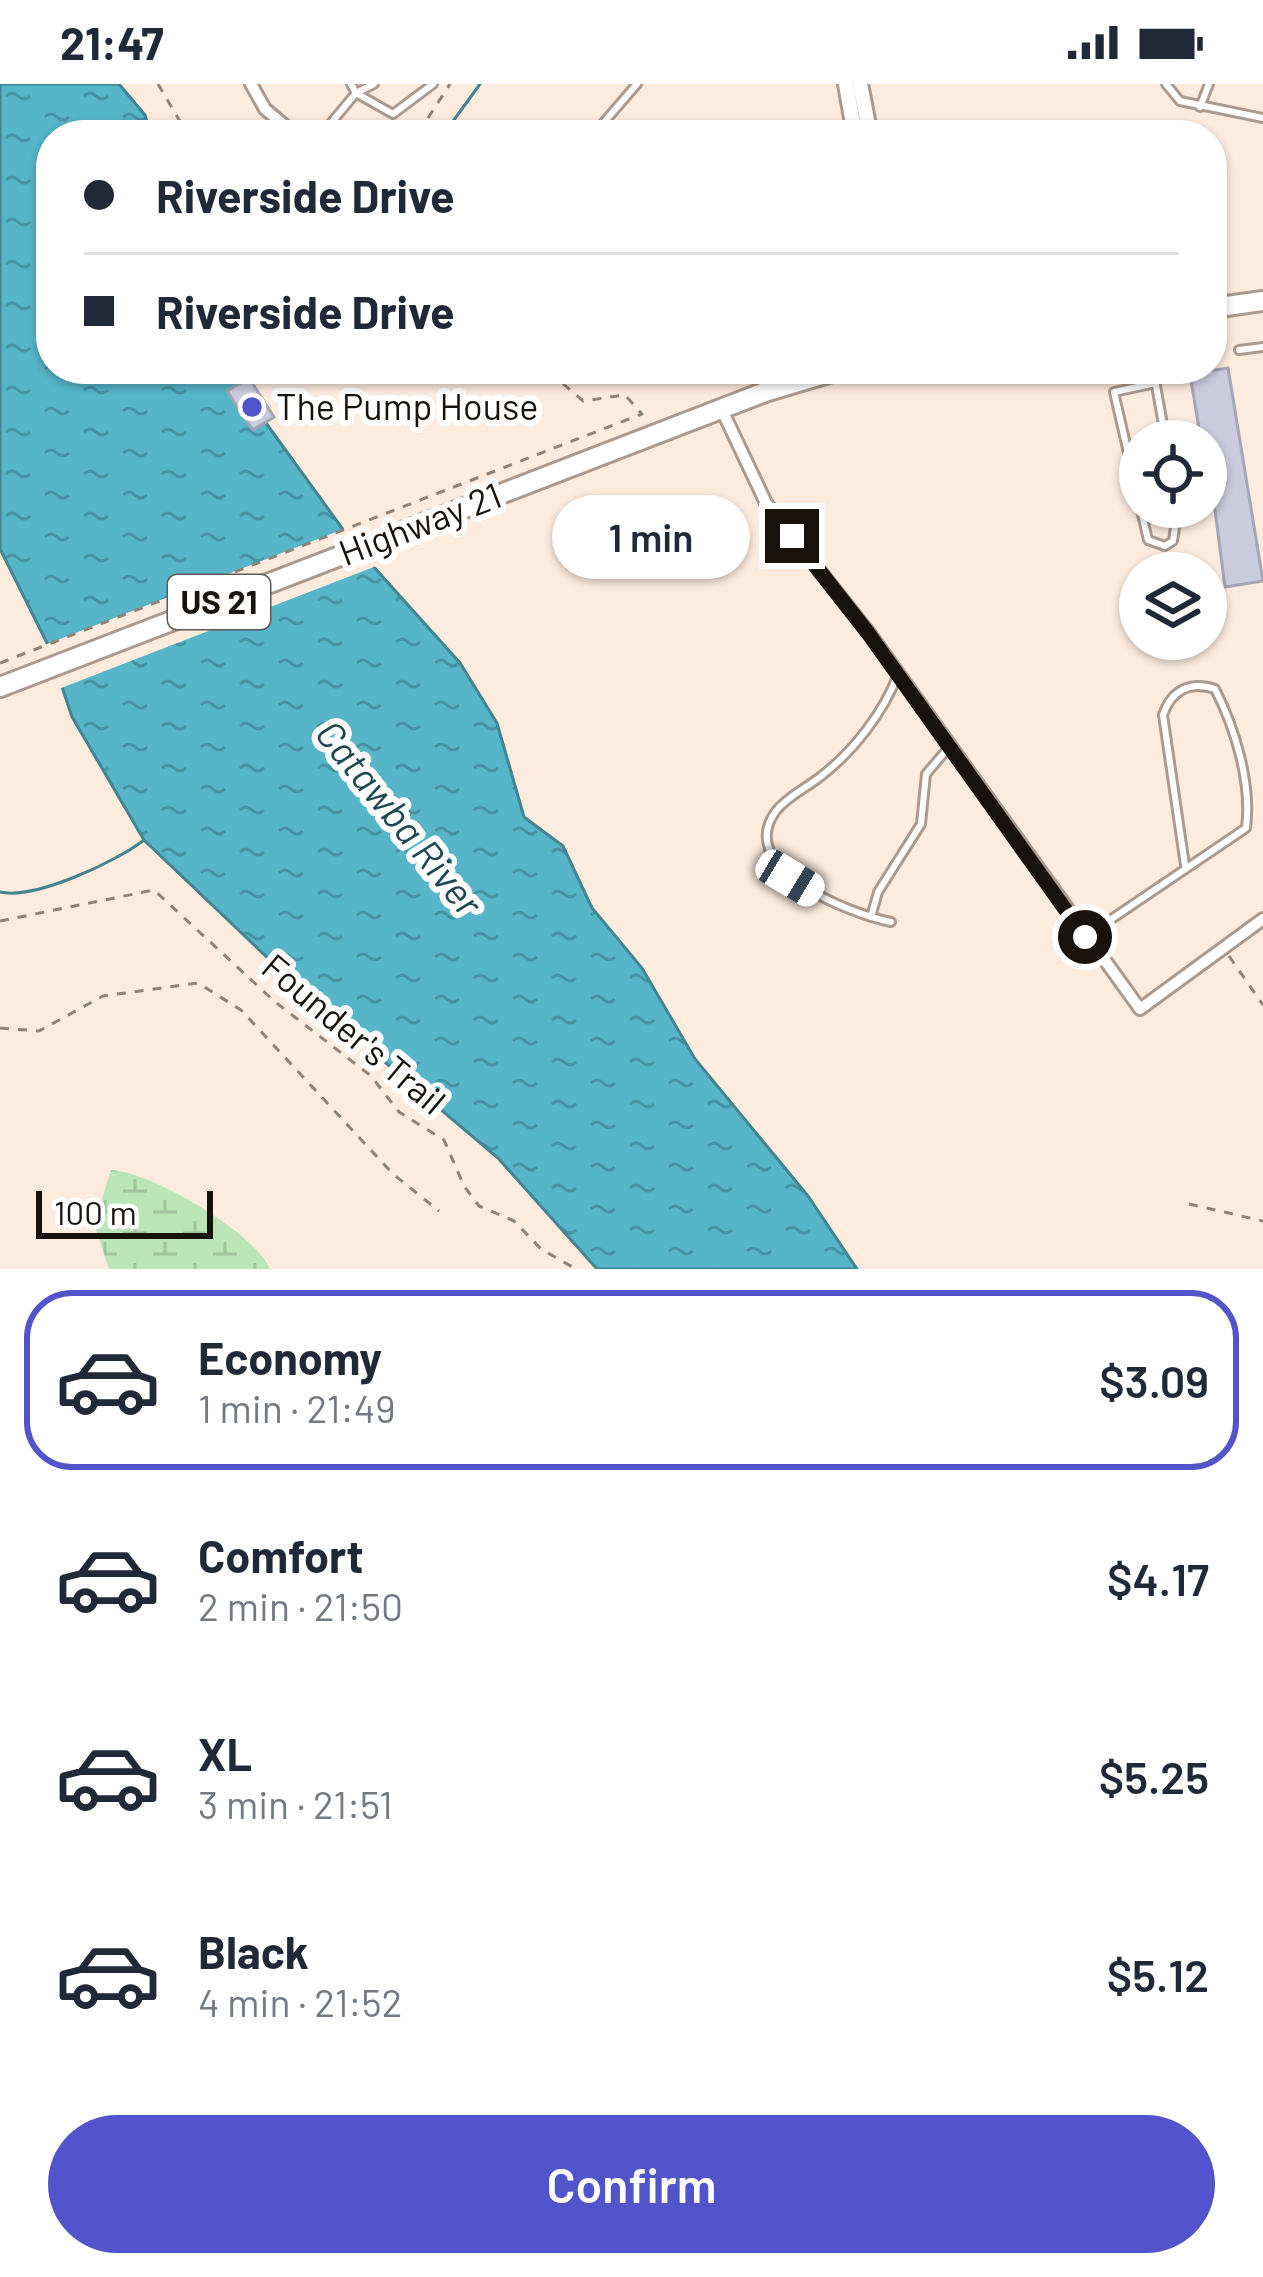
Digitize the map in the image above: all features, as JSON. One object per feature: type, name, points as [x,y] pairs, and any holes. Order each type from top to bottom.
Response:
[{"type":"main road","points":[[1227,306],[1263,301]]},
{"type":"main road","name":"Highway 21","points":[[0,687],[721,408],[795,384]]},
{"type":"street","points":[[251,84],[279,120]]},
{"type":"street","points":[[846,84],[852,120]]},
{"type":"street","points":[[860,84],[867,120]]},
{"type":"street","points":[[721,408],[766,503],[898,674],[1140,1009],[1263,919]]},
{"type":"lane","points":[[351,84],[356,93],[393,114],[434,84]]},
{"type":"lane","points":[[334,120],[356,93],[374,84]]},
{"type":"lane","points":[[606,120],[637,84]]},
{"type":"lane","points":[[1166,84],[1180,101],[1263,118]]},
{"type":"lane","points":[[1200,107],[1209,84]]},
{"type":"lane","points":[[1239,350],[1263,347]]},
{"type":"lane","points":[[1120,420],[1114,392],[1118,386],[1137,384]]},
{"type":"lane","points":[[1156,384],[1162,420]]},
{"type":"lane","points":[[1145,528],[1148,540],[1165,546],[1173,542],[1175,528]]},
{"type":"lane","points":[[891,922],[871,918],[790,878],[775,861],[766,835],[773,815],[822,776],[888,702],[898,674]]},
{"type":"lane","points":[[1085,937],[1246,828],[1250,802],[1224,707],[1215,689],[1199,684],[1182,688],[1167,701],[1163,715],[1185,865]]},
{"type":"lane","points":[[871,918],[878,892],[921,824],[926,774],[950,746]]},
{"type":"path","points":[[158,84],[179,120]]},
{"type":"path","points":[[426,120],[449,84]]},
{"type":"path","points":[[0,663],[643,414],[625,395],[583,401],[563,384]]},
{"type":"path","name":"Founder's Trail","points":[[0,921],[149,890],[160,896],[274,1001],[371,1076],[411,1123],[444,1140],[464,1186],[479,1206],[511,1219],[541,1249],[574,1267]]},
{"type":"path","points":[[1224,950],[1263,1005]]},
{"type":"path","points":[[0,1028],[39,1031],[103,996],[198,983],[241,1010],[393,1174],[439,1211]]},
{"type":"path","points":[[1189,1204],[1263,1221]]},
{"type":"green space","points":[[111,1170],[150,1181],[200,1206],[244,1238],[270,1269],[109,1269],[94,1224]]},
{"type":"water","name":"Catawba River","points":[[0,84],[119,84],[147,120],[36,120],[36,384],[238,384],[355,546],[460,663],[497,723],[524,817],[563,846],[592,908],[642,968],[695,1059],[808,1196],[857,1269],[597,1269],[498,1158],[314,1002],[144,840],[72,717],[48,645],[0,549]]},
{"type":"pier","points":[[349,527],[379,565],[56,690],[42,646]]},
{"type":"building","points":[[1228,368],[1263,581],[1227,587],[1227,552],[1220,552],[1217,528],[1227,528],[1227,420],[1198,420],[1192,384],[1227,384]]},
{"type":"building","name":"The Pump House","points":[[239,384],[253,384],[274,417],[253,430],[227,391]]},
{"type":"waterway","points":[[454,120],[480,84]]},
{"type":"waterway","points":[[0,892],[33,890],[74,877],[144,840]]},
{"type":"place","name":"The Pump House","points":[[252,407]]},
{"type":"route","points":[[792,536],[868,633],[1085,937]]}]
